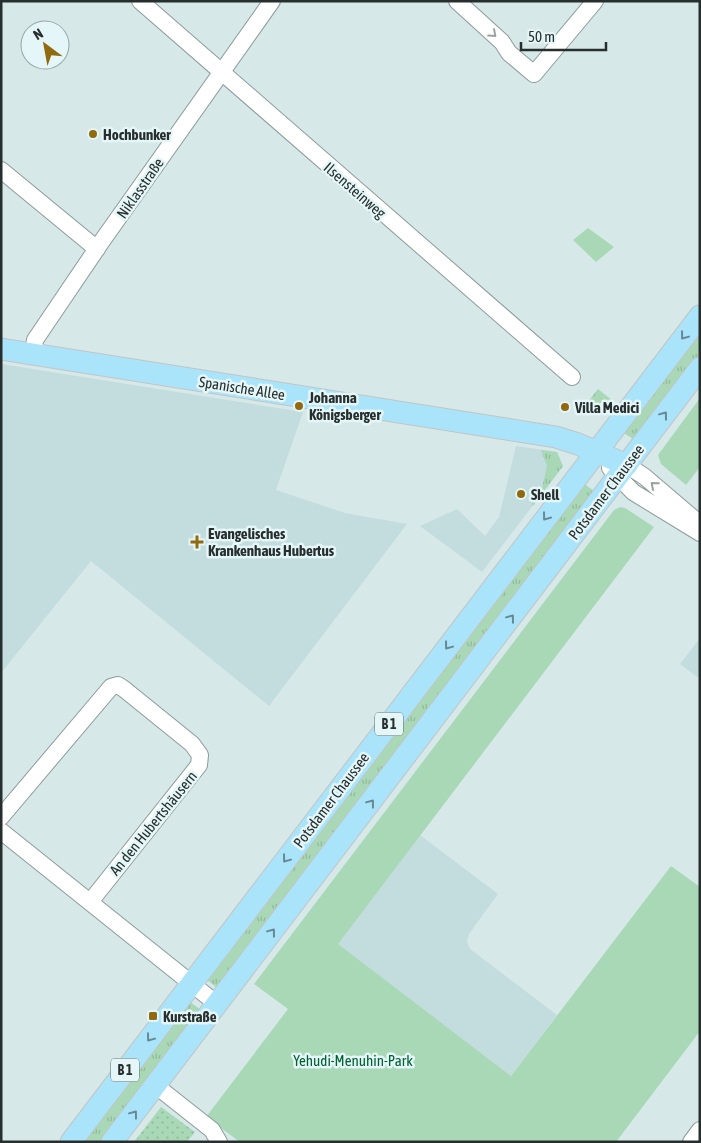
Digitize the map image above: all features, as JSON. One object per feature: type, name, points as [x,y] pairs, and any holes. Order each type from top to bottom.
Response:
[{"type":"main road","name":"Potsdamer Chaussee","points":[[71,1142],[700,316]]},
{"type":"main road","name":"Spanische Allee","points":[[1,349],[556,437],[596,451],[622,471]]},
{"type":"main road","name":"Potsdamer Chaussee","points":[[112,1142],[700,368]]},
{"type":"street","name":"Ilsensteinweg","points":[[140,1],[572,377]]},
{"type":"street","name":"Niklasstraße","points":[[33,354],[36,340],[97,249],[272,1]]},
{"type":"street","points":[[457,1],[497,37],[509,53],[534,74],[595,1]]},
{"type":"street","points":[[1,170],[97,249]]},
{"type":"street","points":[[622,471],[644,476],[700,524]]},
{"type":"street","points":[[622,471],[633,492],[700,533]]},
{"type":"street","name":"An den Hubertshäusern","points":[[1,817],[111,687],[118,685],[124,689],[192,744],[200,755],[200,765],[90,902]]},
{"type":"street","points":[[1,830],[218,1004]]},
{"type":"street","points":[[155,1085],[212,1130],[219,1142]]},
{"type":"street","points":[[691,1142],[700,1130]]},
{"type":"shaded area","name":"Evangelisches Krankenhaus Hubertus","points":[[1,364],[303,412],[276,490],[345,513],[407,524],[269,706],[91,561],[1,673]]},
{"type":"shaded area","points":[[516,446],[557,452],[563,466],[482,572],[420,526],[457,509],[485,536],[499,517]]},
{"type":"shaded area","points":[[700,638],[700,679],[680,664]]},
{"type":"shaded area","points":[[420,835],[498,894],[469,934],[467,942],[470,949],[557,1015],[511,1076],[337,944]]},
{"type":"green space","points":[[588,228],[614,247],[596,262],[573,240]]},
{"type":"green space","points":[[700,324],[700,360],[638,442],[619,430]]},
{"type":"green space","points":[[598,389],[613,401],[609,401],[605,405],[607,408],[602,415],[587,403]]},
{"type":"green space","points":[[700,398],[700,467],[686,485],[661,464],[658,455]]},
{"type":"green space","points":[[541,450],[557,452],[563,466],[533,506],[531,502],[542,488],[547,466]]},
{"type":"green space","points":[[579,480],[598,494],[221,991],[203,977]]},
{"type":"green space","name":"Yehudi-Menuhin-Park","points":[[620,507],[625,508],[654,527],[338,944],[511,1076],[671,866],[700,887],[700,1031],[616,1142],[240,1142],[206,1117],[288,1009],[254,984],[614,510]]},
{"type":"green space","points":[[186,999],[204,1012],[105,1142],[77,1142]]},
{"type":"green space","points":[[161,1107],[195,1132],[187,1142],[134,1142]]},
{"type":"place","name":"Hochbunker","points":[[93,134]]},
{"type":"place","name":"Johanna Königsberger","points":[[299,406]]},
{"type":"place","name":"Villa Medici","points":[[565,407]]},
{"type":"place","name":"Shell","points":[[521,494]]},
{"type":"place","name":"Evangelisches Krankenhaus Hubertus","points":[[197,542]]},
{"type":"place","name":"Kurstraße","points":[[153,1016]]}]
